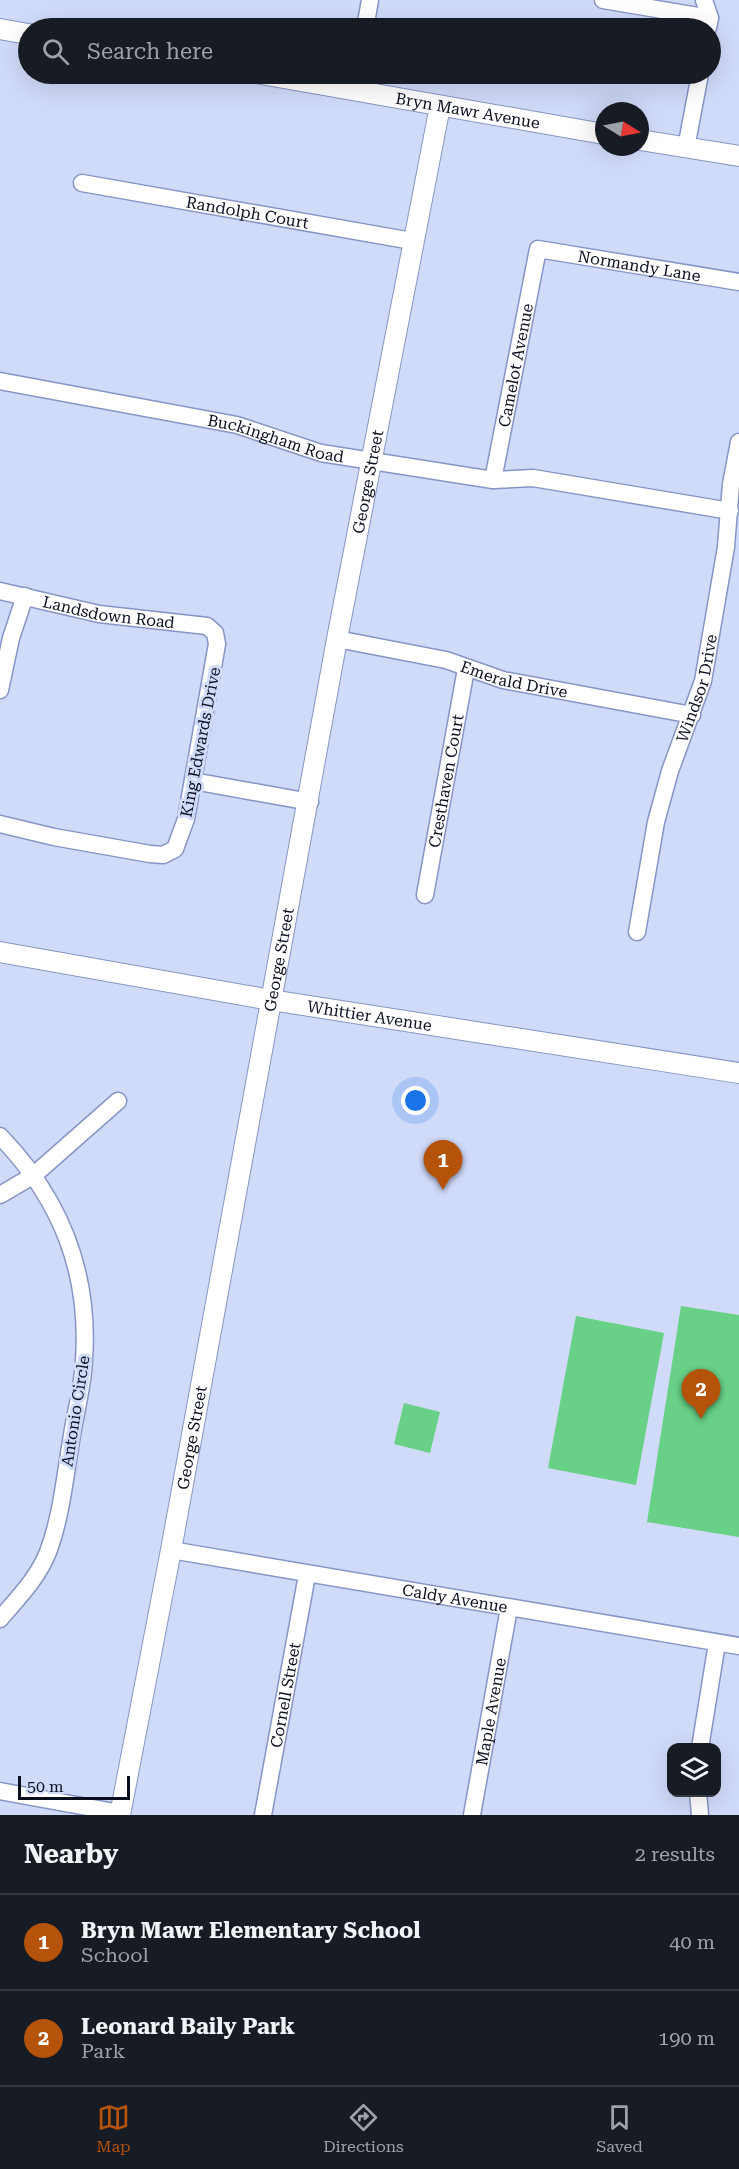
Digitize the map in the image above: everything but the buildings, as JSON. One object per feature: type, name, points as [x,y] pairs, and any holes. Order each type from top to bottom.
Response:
[{"type":"street","points":[[367,18],[370,0]]},
{"type":"street","points":[[603,0],[686,18]]},
{"type":"street","points":[[704,0],[708,18]]},
{"type":"street","points":[[0,29],[18,32]]},
{"type":"street","name":"Bryn Mawr Avenue","points":[[366,84],[440,106],[595,132]]},
{"type":"street","points":[[687,148],[698,84]]},
{"type":"street","name":"George Street","points":[[120,1814],[310,802],[337,639],[373,462],[412,241],[440,106]]},
{"type":"street","points":[[649,142],[739,156]]},
{"type":"street","name":"Randolph Court","points":[[82,183],[412,241]]},
{"type":"street","name":"Normandy Lane","points":[[538,249],[739,282]]},
{"type":"street","name":"Camelot Avenue","points":[[493,480],[538,249]]},
{"type":"street","name":"Buckingham Road","points":[[0,381],[237,425],[321,453],[493,480],[533,478],[730,511]]},
{"type":"street","name":"Windsor Drive","points":[[637,932],[659,812],[680,740],[692,715],[703,681],[739,442]]},
{"type":"street","name":"Landsdown Road","points":[[0,591],[99,614],[207,626],[215,633]]},
{"type":"street","points":[[0,690],[11,638],[25,596]]},
{"type":"street","name":"King Edwards Drive","points":[[0,824],[54,837],[150,855],[163,855],[175,849],[186,819],[216,658],[215,633]]},
{"type":"street","name":"Emerald Drive","points":[[337,639],[446,660],[466,669],[503,680],[692,715]]},
{"type":"street","name":"Cresthaven Court","points":[[425,895],[466,669]]},
{"type":"street","points":[[193,781],[310,802]]},
{"type":"street","name":"Whittier Avenue","points":[[0,952],[272,1000],[739,1073]]},
{"type":"street","points":[[0,1195],[33,1175],[118,1101]]},
{"type":"street","name":"Antonio Circle","points":[[0,1136],[33,1175],[66,1231],[78,1272],[84,1314],[84,1361],[60,1504],[48,1553],[26,1589],[0,1619]]},
{"type":"street","name":"Caldy Avenue","points":[[171,1550],[307,1575],[739,1646]]},
{"type":"street","name":"Cornell Street","points":[[263,1815],[307,1575]]},
{"type":"street","name":"Maple Avenue","points":[[472,1815],[509,1608]]},
{"type":"street","points":[[701,1743],[717,1643]]},
{"type":"street","points":[[0,1791],[120,1814]]},
{"type":"street","points":[[698,1797],[700,1815]]},
{"type":"green space","points":[[681,1306],[739,1315],[739,1537],[647,1522]]},
{"type":"green space","points":[[576,1316],[664,1333],[636,1485],[548,1468]]},
{"type":"green space","points":[[404,1403],[440,1412],[430,1453],[394,1444]]},
{"type":"place","name":"Bryn Mawr Elementary School","points":[[443,1190]]},
{"type":"place","name":"Leonard Baily Park","points":[[701,1419]]}]
